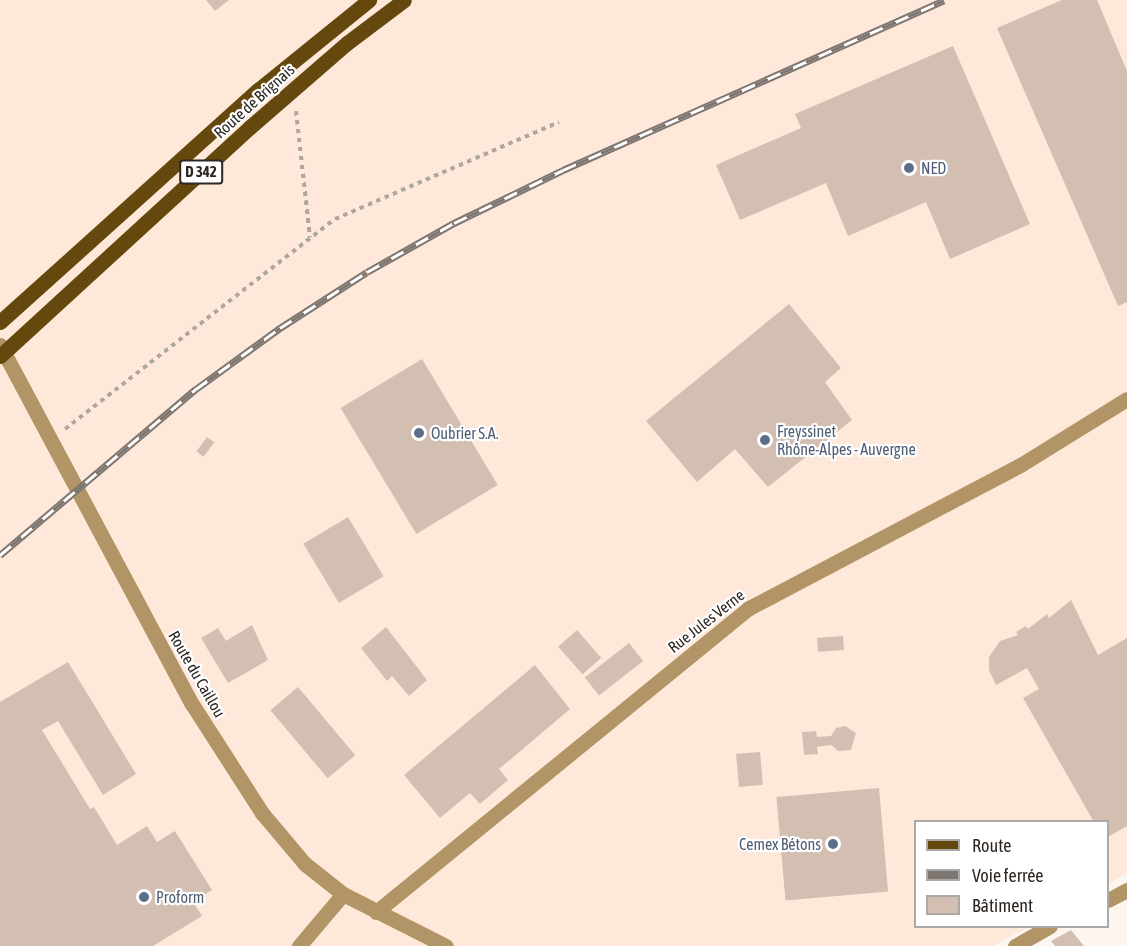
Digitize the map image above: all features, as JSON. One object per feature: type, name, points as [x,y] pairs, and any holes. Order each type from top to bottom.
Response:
[{"type":"main road","name":"Route de Brignais","points":[[0,322],[258,90],[369,0]]},
{"type":"main road","name":"Route de Brignais","points":[[2,351],[346,43],[404,0]]},
{"type":"street","name":"Route du Caillou","points":[[2,351],[52,439],[192,704],[262,813],[304,864],[343,894],[446,946]]},
{"type":"street","name":"Rue Jules Verne","points":[[376,912],[749,608],[1022,464],[1127,399]]},
{"type":"street","points":[[1109,899],[1127,890]]},
{"type":"street","points":[[299,946],[343,894]]},
{"type":"street","points":[[1015,946],[1048,928]]},
{"type":"path","points":[[296,104],[310,238]]},
{"type":"path","points":[[52,439],[335,219],[559,122]]},
{"type":"shaded area","points":[[0,0],[1127,0],[1127,873],[1109,883],[1109,820],[914,820],[914,928],[1027,928],[993,946],[0,946]]},
{"type":"building","points":[[206,0],[229,0],[215,11]]},
{"type":"building","points":[[1062,0],[1097,0],[1127,71],[1127,302],[1118,306],[997,28]]},
{"type":"building","points":[[953,46],[1030,224],[950,259],[926,202],[848,236],[826,183],[740,220],[716,165],[801,128],[795,114]]},
{"type":"building","points":[[789,304],[841,368],[825,382],[852,420],[768,487],[735,449],[697,482],[646,421]]},
{"type":"building","points":[[422,359],[498,485],[416,534],[341,408]]},
{"type":"building","points":[[207,437],[214,442],[204,457],[196,452]]},
{"type":"building","points":[[348,517],[384,576],[339,603],[303,544]]},
{"type":"building","points":[[1071,600],[1098,655],[1127,638],[1127,826],[1109,836],[1109,820],[1093,820],[1023,698],[1039,689],[1027,668],[996,685],[989,670],[989,657],[1000,641],[1018,635],[1016,632],[1026,626],[1028,629],[1047,614],[1049,618]]},
{"type":"building","points":[[252,625],[268,660],[228,683],[201,638],[218,628],[226,641]]},
{"type":"building","points":[[386,627],[427,680],[409,696],[392,676],[387,681],[361,648]]},
{"type":"building","points":[[577,630],[601,658],[582,674],[558,646]]},
{"type":"building","points":[[843,636],[844,650],[818,652],[817,638]]},
{"type":"building","points":[[629,643],[643,661],[599,696],[585,677]]},
{"type":"building","points":[[68,662],[136,774],[103,795],[58,721],[42,730],[90,809],[94,807],[117,845],[147,826],[157,842],[175,831],[212,890],[193,902],[202,916],[153,946],[0,946],[0,702]]},
{"type":"building","points":[[535,665],[570,709],[499,769],[508,780],[480,804],[470,793],[440,818],[404,775]]},
{"type":"building","points":[[298,687],[355,755],[328,778],[270,710]]},
{"type":"building","points":[[845,726],[856,733],[851,750],[838,751],[831,745],[817,747],[818,754],[804,755],[802,732],[816,731],[817,737],[831,736],[836,728]]},
{"type":"building","points":[[760,752],[763,785],[739,787],[736,754]]},
{"type":"building","points":[[879,788],[888,892],[785,901],[776,797]]},
{"type":"building","points":[[1071,930],[1084,946],[1055,946],[1051,941]]},
{"type":"railway","points":[[0,555],[196,389],[280,328],[367,272],[454,223],[563,170],[944,0]]},
{"type":"place","name":"NED","points":[[909,168]]},
{"type":"place","name":"Oubrier S.A.","points":[[419,433]]},
{"type":"place","name":"Freyssinet Rhône-Alpes - Auvergne","points":[[765,440]]},
{"type":"place","name":"Cemex Bétons","points":[[833,844]]},
{"type":"place","name":"Proform","points":[[144,897]]}]
